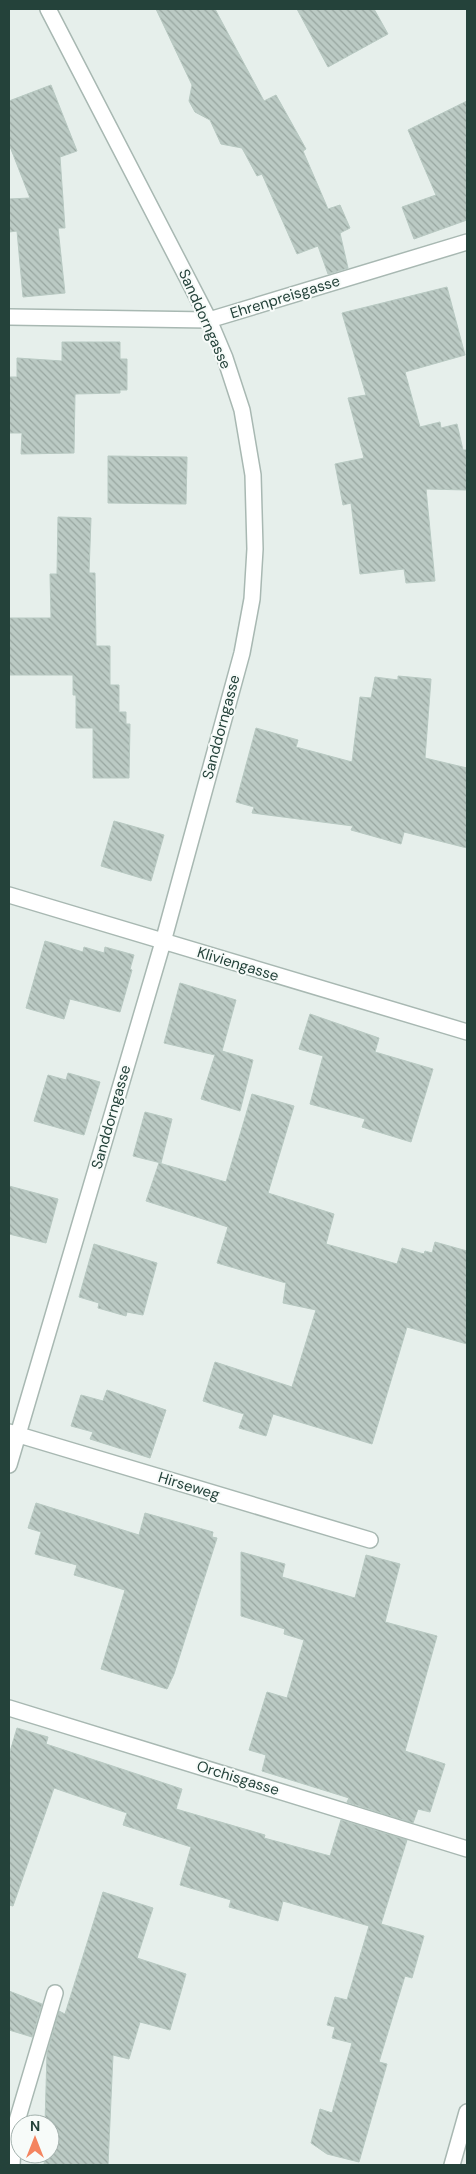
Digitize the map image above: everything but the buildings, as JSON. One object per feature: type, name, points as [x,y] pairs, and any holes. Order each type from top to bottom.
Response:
[{"type":"street","name":"Sanddorngasse","points":[[9,1465],[13,1433],[163,942],[242,652],[252,599],[255,549],[253,475],[242,410],[225,358],[209,320],[48,9]]},
{"type":"street","name":"Ehrenpreisgasse","points":[[9,317],[209,320],[467,242]]},
{"type":"street","name":"Kliviengasse","points":[[9,895],[467,1032]]},
{"type":"street","name":"Hirseweg","points":[[13,1433],[370,1540]]},
{"type":"street","name":"Orchisgasse","points":[[9,1708],[467,1849]]},
{"type":"street","points":[[12,2165],[14,2131],[55,1993]]},
{"type":"street","points":[[452,2165],[467,2112]]}]
